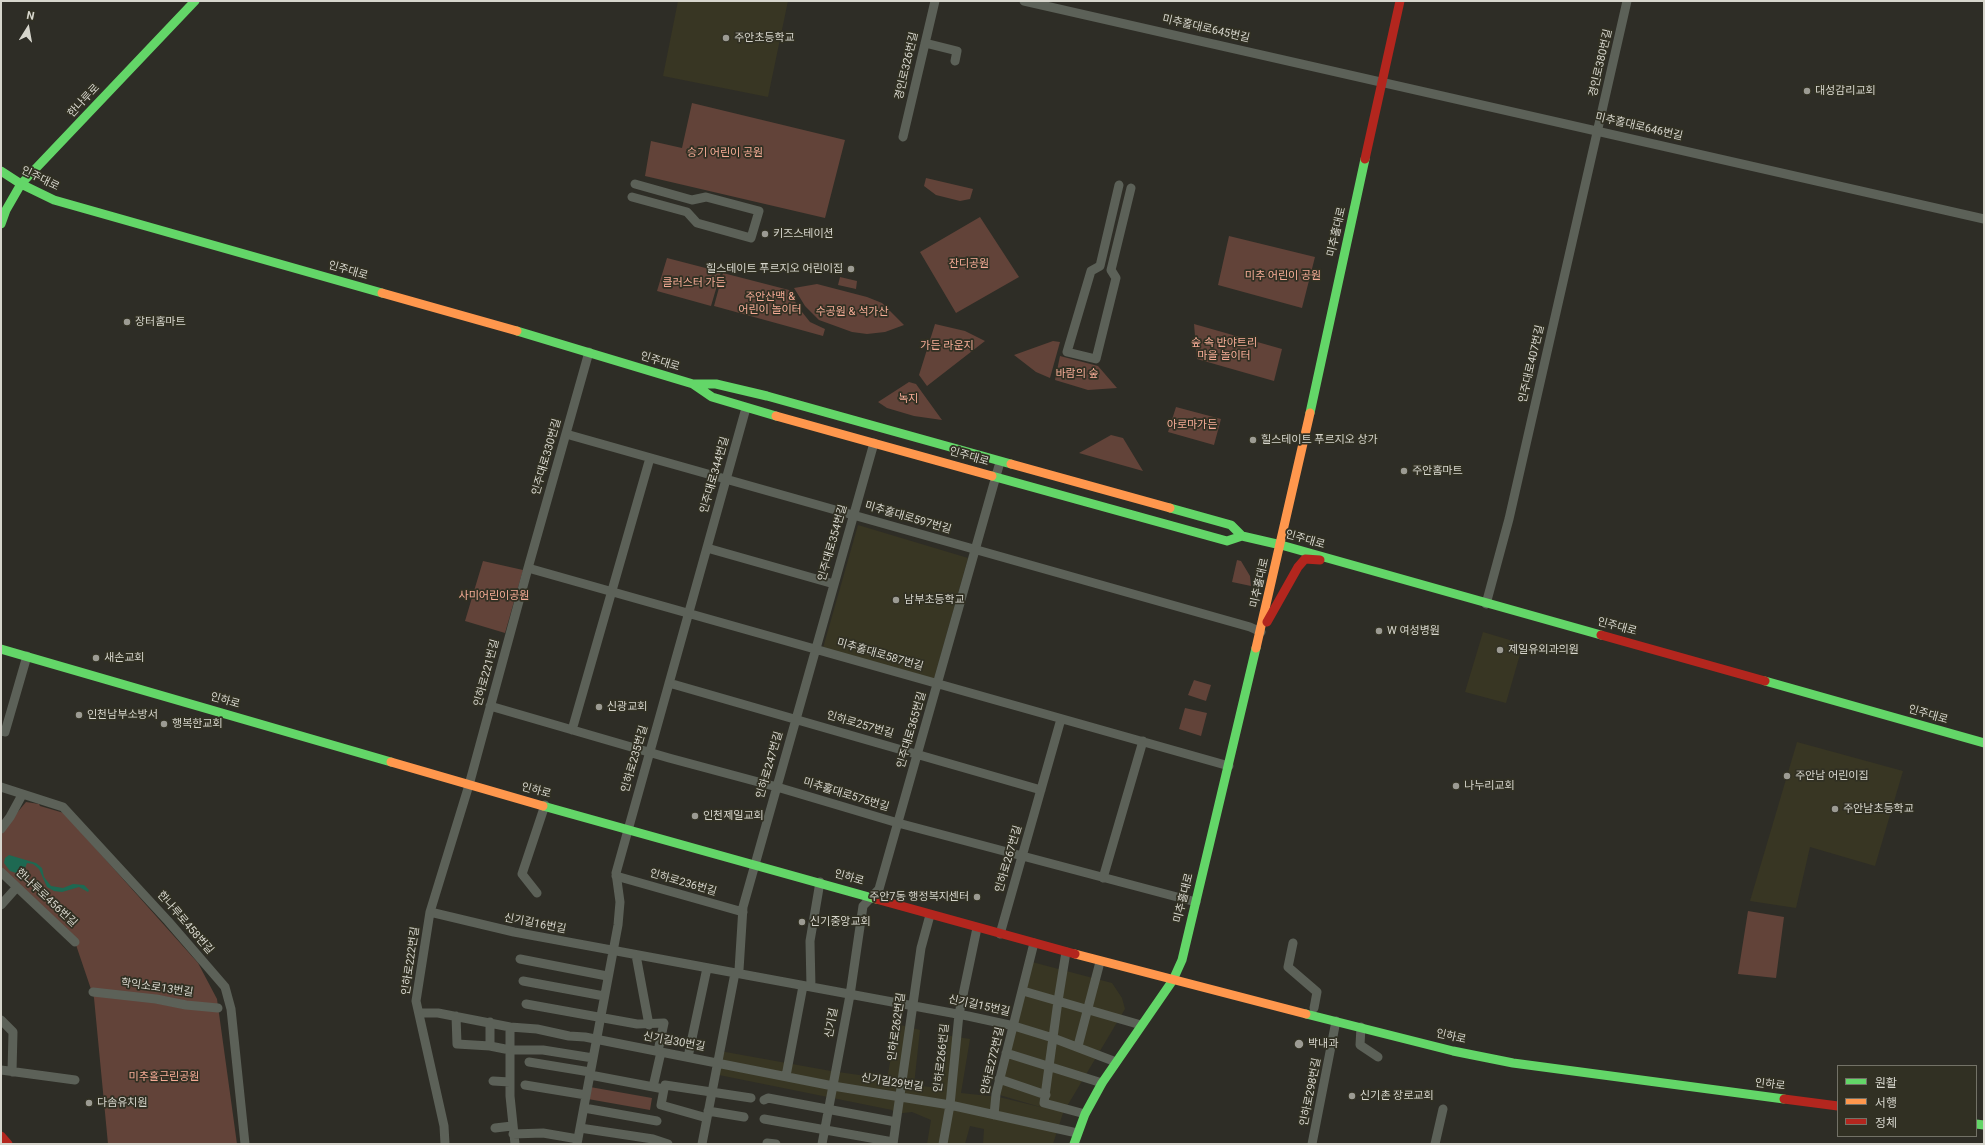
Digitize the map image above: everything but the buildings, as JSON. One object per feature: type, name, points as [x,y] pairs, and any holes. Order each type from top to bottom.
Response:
[{"type":"main road","name":"한나루로","points":[[1,224],[6,210],[21,184],[195,1]]},
{"type":"main road","name":"미추홀대로","points":[[1074,1144],[1085,1114],[1102,1083],[1173,980],[1182,960],[1262,632],[1400,1]]},
{"type":"main road","name":"인주대로","points":[[1,171],[21,184],[54,200],[589,352],[693,384],[716,384],[751,392],[1231,525],[1242,536]]},
{"type":"main road","name":"인주대로","points":[[693,384],[712,397],[746,408],[1227,541],[1242,536],[1281,545],[1486,604],[1984,743]]},
{"type":"main road","points":[[1262,632],[1298,567],[1305,559],[1337,562]]},
{"type":"main road","name":"인하로","points":[[1,649],[470,785],[628,828],[820,882],[930,915],[1100,962],[1452,1050],[1513,1063],[1837,1106]]},
{"type":"main road","points":[[1,1136],[8,1144]]},
{"type":"street","name":"경인로326번길","points":[[903,137],[935,1]]},
{"type":"street","name":"미추홀대로645번길","points":[[1024,1],[1383,82]]},
{"type":"street","name":"경인로380번길","points":[[1598,130],[1627,1]]},
{"type":"street","points":[[925,43],[957,51],[955,60]]},
{"type":"street","name":"미추홀대로646번길","points":[[1383,82],[1984,219]]},
{"type":"street","name":"인주대로407번길","points":[[1486,604],[1509,519],[1598,130]]},
{"type":"street","points":[[632,197],[686,212],[696,223],[751,238],[758,211],[706,196],[692,200],[635,184]]},
{"type":"street","points":[[1119,185],[1100,266],[1090,271],[1067,352],[1096,360],[1116,278],[1111,270],[1131,188]]},
{"type":"street","name":"인주대로330번길","points":[[528,568],[589,352]]},
{"type":"street","name":"인주대로344번길","points":[[689,614],[746,408]]},
{"type":"street","name":"미추홀대로597번길","points":[[566,434],[1243,625],[1262,632]]},
{"type":"street","name":"인주대로354번길","points":[[815,650],[874,443]]},
{"type":"street","points":[[572,730],[650,458]]},
{"type":"street","name":"인주대로365번길","points":[[863,906],[879,889],[1000,462]]},
{"type":"street","points":[[707,548],[834,584]]},
{"type":"street","name":"미추홀대로587번길","points":[[528,568],[1229,766]]},
{"type":"street","name":"인하로221번길","points":[[470,785],[528,568]]},
{"type":"street","name":"인하로235번길","points":[[616,876],[628,828],[689,614]]},
{"type":"street","name":"인하로247번길","points":[[702,1144],[717,1062],[736,974],[739,970],[743,907],[815,650]]},
{"type":"street","points":[[3,731],[27,656]]},
{"type":"street","name":"인하로247번길","points":[[669,683],[796,719]]},
{"type":"street","name":"미추홀대로575번길","points":[[490,706],[777,787],[898,823],[1196,902]]},
{"type":"street","name":"인하로257번길","points":[[796,719],[917,754]]},
{"type":"street","name":"인하로267번길","points":[[1000,934],[1061,719]]},
{"type":"street","points":[[1103,878],[1143,741]]},
{"type":"street","points":[[917,754],[1041,790]]},
{"type":"street","name":"인하로222번길","points":[[445,1144],[444,1126],[416,1001],[430,912],[470,785]]},
{"type":"street","name":"한나루로458번길","points":[[1,787],[62,807],[168,921],[225,987],[231,1009],[245,1144]]},
{"type":"street","points":[[2,829],[22,795]]},
{"type":"street","points":[[537,892],[522,874],[545,805]]},
{"type":"street","name":"한나루로456번길","points":[[1,872],[75,942]]},
{"type":"street","points":[[495,1128],[578,1142],[607,976],[618,925],[620,902],[616,876]]},
{"type":"street","name":"인하로236번길","points":[[616,876],[743,912]]},
{"type":"street","points":[[786,1076],[807,987],[812,920],[820,882]]},
{"type":"street","points":[[1,905],[17,887]]},
{"type":"street","name":"신기길","points":[[822,1144],[850,995],[863,906]]},
{"type":"street","name":"신기길16번길","points":[[430,912],[499,929],[850,995]]},
{"type":"street","name":"인하로262번길","points":[[893,1143],[921,948],[930,915]]},
{"type":"street","name":"인하로266번길","points":[[943,1144],[950,1105],[959,1014],[977,928]]},
{"type":"street","name":"인하로272번길","points":[[994,1115],[996,1094],[1034,943]]},
{"type":"street","points":[[1293,943],[1288,967],[1317,992],[1314,1008]]},
{"type":"street","points":[[1066,952],[1044,1103],[1085,1114]]},
{"type":"street","points":[[636,955],[649,1025]]},
{"type":"street","points":[[520,958],[607,976]]},
{"type":"street","points":[[1078,1046],[1100,962]]},
{"type":"street","points":[[688,1057],[707,968]]},
{"type":"street","points":[[523,981],[604,996]]},
{"type":"street","points":[[1022,991],[1141,1025]]},
{"type":"street","name":"학익소로13번길","points":[[93,992],[218,1008]]},
{"type":"street","name":"신기길15번길","points":[[850,995],[959,1014],[1014,1026],[1078,1046],[1116,1062]]},
{"type":"street","points":[[526,1004],[637,1024],[649,1025],[664,1023],[653,1087]]},
{"type":"street","name":"신기길30번길","points":[[419,1013],[438,1012],[490,1022],[510,1028],[537,1029],[717,1062],[833,1086]]},
{"type":"street","points":[[456,1016],[457,1044],[490,1046],[510,1050],[543,1050],[593,1058]]},
{"type":"street","points":[[1,1020],[13,1032],[12,1072]]},
{"type":"street","name":"인하로298번길","points":[[1312,1144],[1336,1021]]},
{"type":"street","points":[[490,1022],[490,1046]]},
{"type":"street","points":[[1361,1027],[1360,1045],[1378,1057]]},
{"type":"street","points":[[510,1028],[510,1082],[515,1144]]},
{"type":"street","points":[[1006,1053],[1102,1083]]},
{"type":"street","points":[[529,1062],[664,1089]]},
{"type":"street","points":[[1,1070],[76,1080]]},
{"type":"street","points":[[1000,1079],[1046,1094]]},
{"type":"street","points":[[492,1081],[510,1082]]},
{"type":"street","points":[[525,1085],[586,1095]]},
{"type":"street","points":[[744,1117],[707,1114],[661,1105],[665,1085],[751,1098]]},
{"type":"street","name":"신기길29번길","points":[[833,1086],[950,1105],[994,1115]]},
{"type":"street","points":[[764,1100],[768,1098],[896,1122]]},
{"type":"street","points":[[584,1108],[657,1121]]},
{"type":"street","points":[[1435,1144],[1443,1109]]},
{"type":"street","points":[[994,1115],[1077,1133]]},
{"type":"street","points":[[764,1120],[825,1129],[893,1143]]},
{"type":"street","points":[[580,1128],[653,1140],[668,1144]]},
{"type":"shaded area","name":"주안초등학교","points":[[678,1],[788,1],[768,97],[663,76]]},
{"type":"shaded area","name":"남부초등학교","points":[[858,525],[968,558],[934,679],[823,648]]},
{"type":"shaded area","points":[[1483,632],[1523,644],[1506,703],[1465,692]]},
{"type":"shaded area","name":"주안남초등학교","points":[[1797,742],[1903,771],[1875,866],[1810,847],[1796,908],[1750,901]]},
{"type":"shaded area","points":[[9,855],[36,863],[42,868],[44,877],[51,886],[63,888],[73,884],[84,885],[89,890],[88,892],[79,887],[62,892],[54,891],[47,887],[39,869],[33,864],[27,863],[24,871],[16,873],[10,871],[4,863],[5,858]]},
{"type":"shaded area","points":[[1032,962],[1112,983],[1122,998],[1125,1009],[1063,1113],[1053,1144],[983,1144],[984,1129],[970,1126],[965,1144],[927,1144],[931,1120],[912,1112],[895,1114],[892,1110],[714,1074],[720,1051],[831,1071],[887,1079],[897,1024],[920,1030],[914,1085],[938,1088],[945,1035],[970,1039],[961,1093],[999,1097],[1044,1108],[996,1094]]},
{"type":"green space","name":"승기 어린이 공원","points":[[692,103],[845,140],[825,218],[645,176],[651,141],[682,148]]},
{"type":"green space","points":[[926,178],[973,189],[970,199],[960,201],[936,195],[924,186]]},
{"type":"green space","name":"잔디공원","points":[[980,217],[1019,277],[956,313],[920,252]]},
{"type":"green space","name":"미추 어린이 공원","points":[[1229,236],[1315,257],[1302,308],[1218,285]]},
{"type":"green space","name":"클러스터 가든","points":[[667,258],[721,272],[711,306],[657,291]]},
{"type":"green space","name":"주안산맥 & 어린이 놀이터","points":[[723,273],[789,290],[798,307],[810,322],[825,329],[823,336],[714,306]]},
{"type":"green space","points":[[840,277],[857,281],[856,289],[838,285]]},
{"type":"green space","name":"수공원 & 석가산","points":[[817,284],[867,297],[882,303],[904,325],[885,332],[867,334],[852,332],[819,320],[805,306],[794,288]]},
{"type":"green space","name":"가든 라운지","points":[[935,324],[965,331],[985,341],[927,386],[919,375]]},
{"type":"green space","name":"숲 속 반야트리 마을 놀이터","points":[[1194,324],[1282,349],[1274,381],[1197,359]]},
{"type":"green space","name":"바람의 숲","points":[[1053,341],[1060,342],[1050,378],[1036,372],[1014,355]]},
{"type":"green space","name":"바람의 숲","points":[[1060,356],[1098,366],[1117,388],[1088,390],[1055,380]]},
{"type":"green space","name":"녹지","points":[[909,382],[916,384],[942,420],[914,416],[887,408],[878,402]]},
{"type":"green space","name":"아로마가든","points":[[1176,407],[1221,419],[1214,445],[1168,432]]},
{"type":"green space","points":[[1111,435],[1123,438],[1143,471],[1079,453]]},
{"type":"green space","points":[[1237,560],[1241,561],[1250,576],[1251,586],[1232,582]]},
{"type":"green space","name":"사미어린이공원","points":[[483,561],[523,570],[505,633],[465,621]]},
{"type":"green space","points":[[1194,680],[1211,685],[1206,701],[1188,695]]},
{"type":"green space","points":[[1185,708],[1207,713],[1201,736],[1179,729]]},
{"type":"green space","name":"미추홀근린공원","points":[[26,802],[39,804],[40,806],[64,813],[198,963],[217,999],[237,1144],[108,1144],[94,998],[75,942],[1,872],[1,832]]},
{"type":"green space","points":[[1748,911],[1784,917],[1776,978],[1738,974]]},
{"type":"green space","points":[[590,1087],[652,1098],[650,1110],[588,1099]]},
{"type":"traffic: fast","points":[[1,224],[6,210],[21,184],[195,1]]},
{"type":"traffic: fast","points":[[1310,413],[1365,159]]},
{"type":"traffic: fast","points":[[1,171],[21,184],[54,200],[382,293]]},
{"type":"traffic: fast","points":[[517,331],[693,384],[712,397],[776,416]]},
{"type":"traffic: fast","points":[[693,384],[716,384],[767,396],[1011,464]]},
{"type":"traffic: fast","points":[[992,476],[1227,541],[1242,536]]},
{"type":"traffic: fast","points":[[1170,508],[1231,525],[1242,536],[1281,545],[1601,635]]},
{"type":"traffic: fast","points":[[1074,1144],[1085,1114],[1102,1083],[1173,980],[1182,960],[1256,648]]},
{"type":"traffic: fast","points":[[1,649],[391,762]]},
{"type":"traffic: fast","points":[[1765,681],[1984,743]]},
{"type":"traffic: fast","points":[[543,806],[876,899]]},
{"type":"traffic: fast","points":[[1306,1014],[1453,1051],[1513,1063],[1784,1099]]},
{"type":"traffic: fast","points":[[1977,1124],[1984,1125]]},
{"type":"traffic: slow","points":[[382,293],[517,331]]},
{"type":"traffic: slow","points":[[1256,648],[1310,413]]},
{"type":"traffic: slow","points":[[776,416],[992,476]]},
{"type":"traffic: slow","points":[[1011,464],[1170,508]]},
{"type":"traffic: slow","points":[[391,762],[543,806]]},
{"type":"traffic: slow","points":[[1075,954],[1306,1014]]},
{"type":"traffic: jam","points":[[1365,159],[1400,1]]},
{"type":"traffic: jam","points":[[1267,622],[1298,567],[1305,559],[1320,560]]},
{"type":"traffic: jam","points":[[1601,635],[1765,681]]},
{"type":"traffic: jam","points":[[876,899],[1075,954]]},
{"type":"traffic: jam","points":[[1784,1099],[1837,1106]]},
{"type":"traffic: jam","points":[[1,1136],[8,1144]]},
{"type":"place","name":"주안초등학교","points":[[726,38]]},
{"type":"place","name":"대성감리교회","points":[[1807,91]]},
{"type":"place","name":"키즈스테이션","points":[[765,234]]},
{"type":"place","name":"힐스테이트 푸르지오 어린이집","points":[[851,269]]},
{"type":"place","name":"장터홈마트","points":[[127,322]]},
{"type":"place","name":"힐스테이트 푸르지오 상가","points":[[1253,440]]},
{"type":"place","name":"주안홈마트","points":[[1404,471]]},
{"type":"place","name":"남부초등학교","points":[[896,600]]},
{"type":"place","name":"W 여성병원","points":[[1379,631]]},
{"type":"place","name":"제일유외과의원","points":[[1500,650]]},
{"type":"place","name":"새손교회","points":[[96,658]]},
{"type":"place","name":"신광교회","points":[[599,707]]},
{"type":"place","name":"인천남부소방서","points":[[79,715]]},
{"type":"place","name":"행복한교회","points":[[164,724]]},
{"type":"place","name":"주안남 어린이집","points":[[1787,776]]},
{"type":"place","name":"나누리교회","points":[[1456,786]]},
{"type":"place","name":"주안남초등학교","points":[[1835,809]]},
{"type":"place","name":"인천제일교회","points":[[695,816]]},
{"type":"place","name":"주안7동 행정복지센터","points":[[977,897]]},
{"type":"place","name":"신기중앙교회","points":[[802,922]]},
{"type":"place","name":"박내과","points":[[1299,1044]]},
{"type":"place","name":"신기촌 장로교회","points":[[1352,1096]]},
{"type":"place","name":"다솜유치원","points":[[89,1103]]}]
